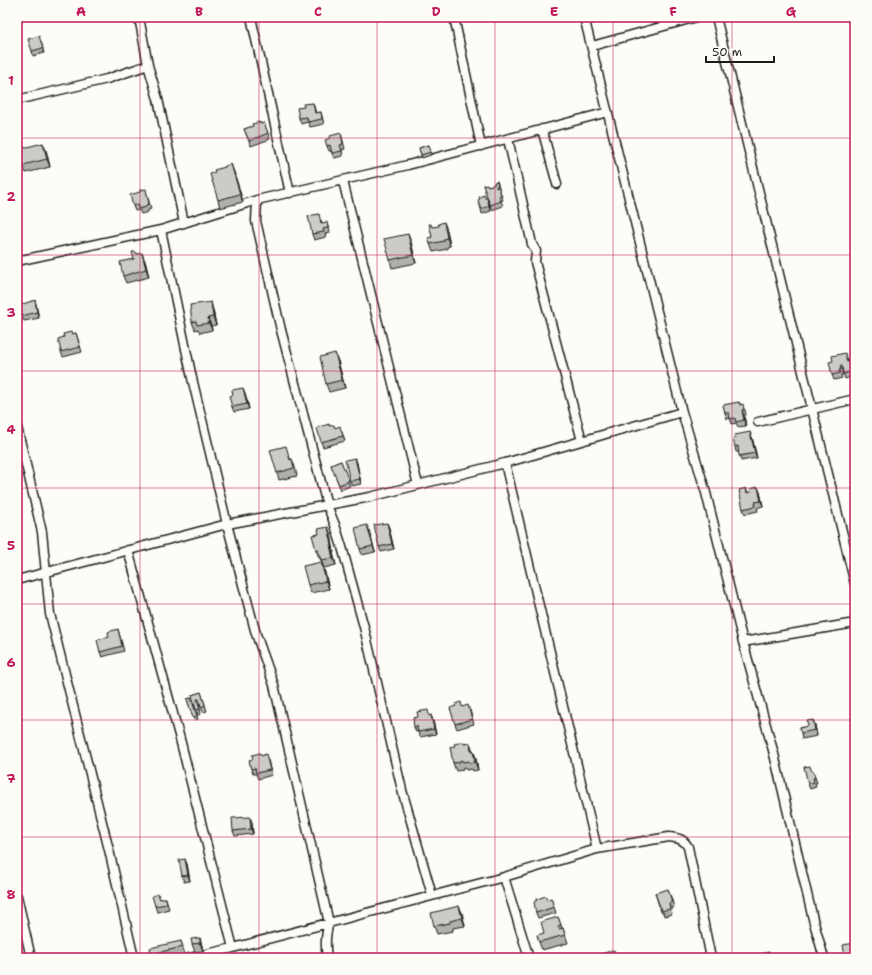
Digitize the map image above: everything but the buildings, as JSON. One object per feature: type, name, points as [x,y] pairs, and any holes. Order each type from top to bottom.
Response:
[{"type":"street","points":[[139,17],[148,65],[158,99],[184,223]]},
{"type":"street","points":[[251,17],[290,193]]},
{"type":"street","points":[[454,17],[481,146]]},
{"type":"street","points":[[584,17],[682,412],[706,493],[743,642],[774,754],[813,919],[824,958]]},
{"type":"street","points":[[592,46],[697,17]]},
{"type":"street","points":[[716,17],[855,584]]},
{"type":"street","points":[[17,100],[107,79],[148,65]]},
{"type":"street","points":[[17,261],[161,230],[257,200],[343,181],[608,112]]},
{"type":"street","points":[[542,129],[557,184]]},
{"type":"street","points":[[508,139],[532,244],[536,251],[535,262],[582,441]]},
{"type":"street","points":[[343,181],[418,485]]},
{"type":"street","points":[[257,200],[256,221],[282,330],[327,505],[342,547],[364,627],[402,790],[432,895]]},
{"type":"street","points":[[161,230],[191,371],[227,524],[256,634],[274,685],[329,923],[325,944],[327,958]]},
{"type":"street","points":[[758,422],[855,399]]},
{"type":"street","points":[[17,580],[227,524],[370,497],[418,485],[505,463],[682,412]]},
{"type":"street","points":[[17,427],[42,532],[50,614],[109,850],[134,958]]},
{"type":"street","points":[[505,463],[597,849]]},
{"type":"street","points":[[128,550],[180,739],[234,948]]},
{"type":"street","points":[[743,642],[855,623]]},
{"type":"street","points":[[190,958],[234,948],[504,877],[597,849],[669,837],[677,838],[686,843],[688,847],[711,958]]},
{"type":"street","points":[[504,877],[529,958]]},
{"type":"street","points":[[17,896],[31,958]]}]
